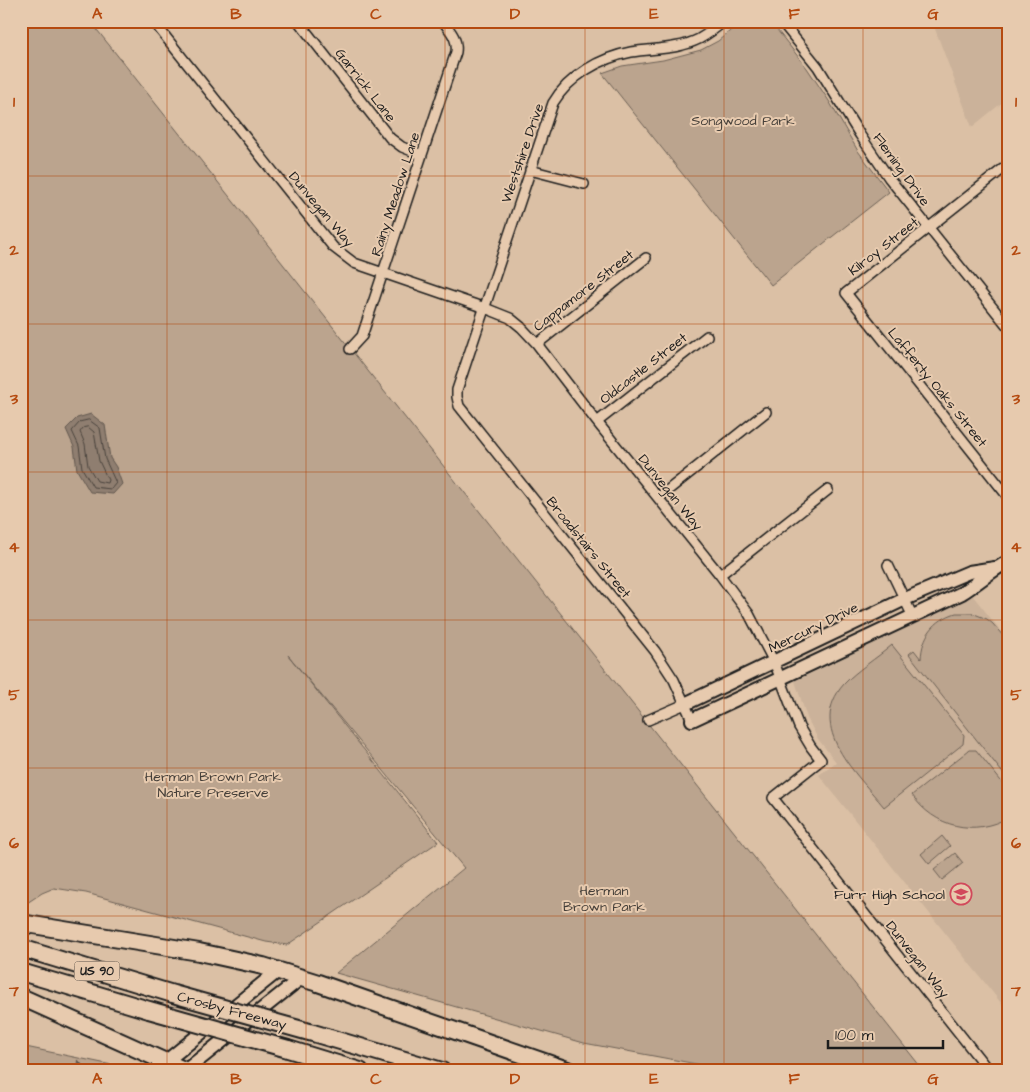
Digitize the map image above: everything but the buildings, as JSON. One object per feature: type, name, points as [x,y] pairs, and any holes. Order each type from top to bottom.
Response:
[{"type":"highway","points":[[21,923],[199,952],[278,971],[570,1071]]},
{"type":"highway","name":"Crosby Freeway","points":[[21,948],[173,994],[313,1032],[442,1071]]},
{"type":"highway","name":"Crosby Freeway","points":[[21,972],[360,1071]]},
{"type":"highway","points":[[21,997],[160,1066],[186,1071]]},
{"type":"street","name":"Dunvegan Way","points":[[153,21],[333,248],[354,264],[510,318],[537,344],[720,575],[749,614],[774,662],[799,726],[821,760],[773,798],[989,1071]]},
{"type":"street","name":"Garrick Lane","points":[[298,21],[390,138],[402,147],[422,155]]},
{"type":"street","name":"Rainy Meadow Lane","points":[[350,349],[362,336],[456,52],[457,43],[442,21]]},
{"type":"street","name":"Westshire Drive","points":[[456,397],[553,103],[568,83],[597,64],[631,52],[660,50],[689,42],[706,34],[724,21]]},
{"type":"street","name":"Fleming Drive","points":[[781,21],[818,67],[889,178],[1009,328]]},
{"type":"street","name":"Kilroy Street","points":[[846,293],[1009,164]]},
{"type":"street","points":[[530,170],[584,184]]},
{"type":"street","name":"Cappamore Street","points":[[537,344],[646,258]]},
{"type":"street","name":"Lafferty Oaks Street","points":[[846,293],[1009,498]]},
{"type":"street","name":"Oldcastle Street","points":[[597,422],[707,336]]},
{"type":"street","name":"Broadstairs Street","points":[[456,397],[459,406],[655,651],[674,680],[692,720]]},
{"type":"street","points":[[658,498],[766,412]]},
{"type":"street","points":[[720,575],[828,490]]},
{"type":"street","name":"Mercury Drive","points":[[648,720],[905,599],[969,572],[995,568],[1009,561]]},
{"type":"street","points":[[888,565],[913,617]]},
{"type":"street","name":"Mercury Drive","points":[[692,720],[962,593],[984,579],[995,568]]},
{"type":"street","points":[[160,1066],[278,971]]},
{"type":"street","points":[[186,1071],[301,978]]},
{"type":"shaded area","points":[[932,21],[1009,21],[1009,97],[972,127]]},
{"type":"shaded area","name":"Furr High School","points":[[973,596],[1009,641],[1009,1013],[819,775],[836,762],[818,739],[807,718],[795,681]]},
{"type":"green space","points":[[21,21],[90,21],[924,1071],[734,1071],[584,1043],[336,973],[464,868],[288,655],[438,842],[287,945],[266,942],[86,893],[54,888],[42,893],[21,907]]},
{"type":"green space","name":"Songwood Park","points":[[742,21],[770,21],[807,68],[858,151],[889,192],[771,285],[602,73],[622,66],[663,60],[701,50],[718,41]]},
{"type":"green space","points":[[956,613],[972,613],[987,619],[1009,643],[1009,781],[909,654],[914,650],[921,659],[924,643],[931,630],[941,620]]},
{"type":"green space","points":[[892,645],[964,735],[963,744],[884,807],[839,750],[832,734],[830,717],[833,701],[844,684]]},
{"type":"green space","points":[[969,750],[976,750],[1009,791],[1009,817],[996,823],[982,826],[956,826],[932,815],[912,795]]},
{"type":"green space","points":[[942,836],[950,846],[929,864],[921,854]]},
{"type":"green space","points":[[955,853],[963,863],[942,880],[934,870]]},
{"type":"green space","points":[[21,1046],[131,1069],[136,1071],[21,1071]]},
{"type":"water","points":[[91,414],[105,425],[110,458],[116,467],[122,484],[113,494],[90,492],[77,470],[74,447],[66,429],[77,418]]},
{"type":"waterway","points":[[78,1061],[86,1071]]},
{"type":"place","name":"Furr High School","points":[[961,894]]},
{"type":"park label","name":"Herman Brown Park Nature Preserve","points":[[213,784]]},
{"type":"park label","name":"Herman Brown Park","points":[[604,898]]}]
